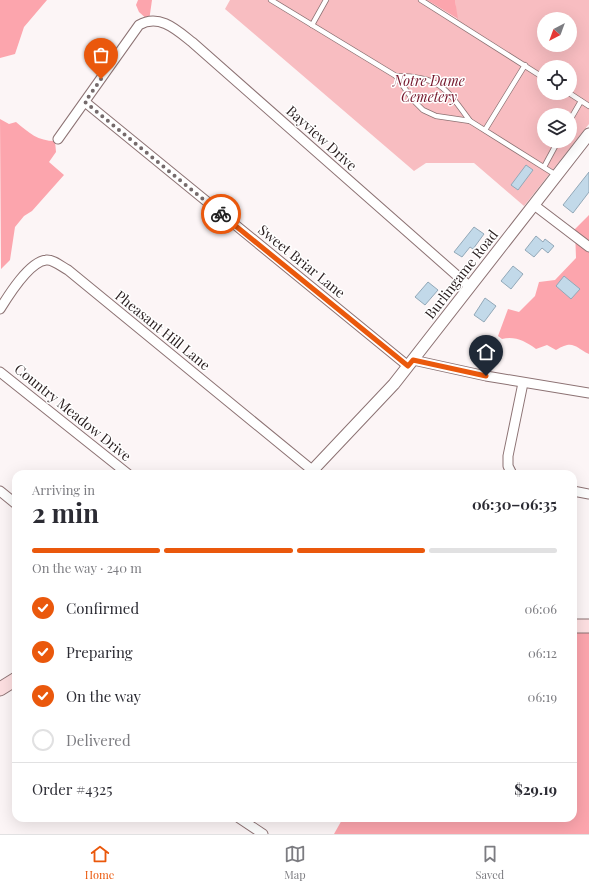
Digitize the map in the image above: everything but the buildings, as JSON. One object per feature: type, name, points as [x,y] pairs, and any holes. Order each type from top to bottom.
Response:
[{"type":"main road","points":[[577,626],[589,626]]},
{"type":"main road","points":[[0,689],[12,682]]},
{"type":"street","name":"Bayview Drive","points":[[85,102],[139,25],[150,21],[166,24],[192,42],[470,287]]},
{"type":"street","points":[[58,139],[85,102]]},
{"type":"street","name":"Sweet Briar Lane","points":[[85,102],[411,363]]},
{"type":"street","name":"Burlingame Road","points":[[312,470],[352,429],[411,363],[589,134]]},
{"type":"street","points":[[534,206],[589,247]]},
{"type":"street","name":"Pheasant Hill Lane","points":[[0,309],[19,281],[35,265],[46,260],[53,262],[68,270],[308,470]]},
{"type":"street","points":[[411,363],[522,383],[589,393]]},
{"type":"street","name":"Country Meadow Drive","points":[[0,372],[123,470]]},
{"type":"street","points":[[510,470],[508,466],[508,456],[522,383]]},
{"type":"street","points":[[0,491],[12,501]]},
{"type":"street","points":[[577,492],[589,494]]},
{"type":"street","points":[[244,822],[263,834]]},
{"type":"lane","points":[[271,0],[396,76],[413,100],[423,110],[436,116],[470,121]]},
{"type":"lane","points":[[312,25],[326,0]]},
{"type":"lane","points":[[421,0],[537,73]]},
{"type":"lane","points":[[485,130],[525,65]]},
{"type":"lane","points":[[396,76],[421,77],[436,82],[446,90],[470,121],[557,176]]},
{"type":"lane","points":[[577,99],[589,106]]},
{"type":"lane","points":[[577,108],[581,101]]},
{"type":"lane","points":[[544,167],[554,148]]},
{"type":"green space","name":"Notre Dame Cemetery","points":[[230,0],[427,0],[457,19],[455,0],[589,0],[589,124],[577,139],[577,108],[537,108],[537,148],[570,148],[524,206],[474,163],[426,163],[414,171],[225,9]]},
{"type":"shaded area","points":[[0,0],[47,0],[24,27],[15,54],[0,58]]},
{"type":"shaded area","points":[[138,0],[152,0],[149,21],[139,12],[136,5]]},
{"type":"shaded area","points":[[427,0],[455,0],[458,19]]},
{"type":"shaded area","points":[[0,119],[9,124],[16,122],[30,133],[44,140],[55,141],[56,152],[49,162],[64,175],[32,211],[24,216],[15,227],[10,260],[1,269]]},
{"type":"shaded area","points":[[589,215],[589,354],[571,345],[567,345],[556,350],[547,345],[536,349],[520,340],[511,338],[502,339],[498,336],[508,309],[519,312],[535,296],[539,282],[555,280],[576,258],[575,229]]},
{"type":"shaded area","points":[[577,626],[589,626],[589,834],[334,834],[341,822],[577,822]]},
{"type":"way so far","points":[[101,79],[85,102],[221,214]]},
{"type":"route","points":[[221,214],[408,366],[413,360],[486,376]]}]
